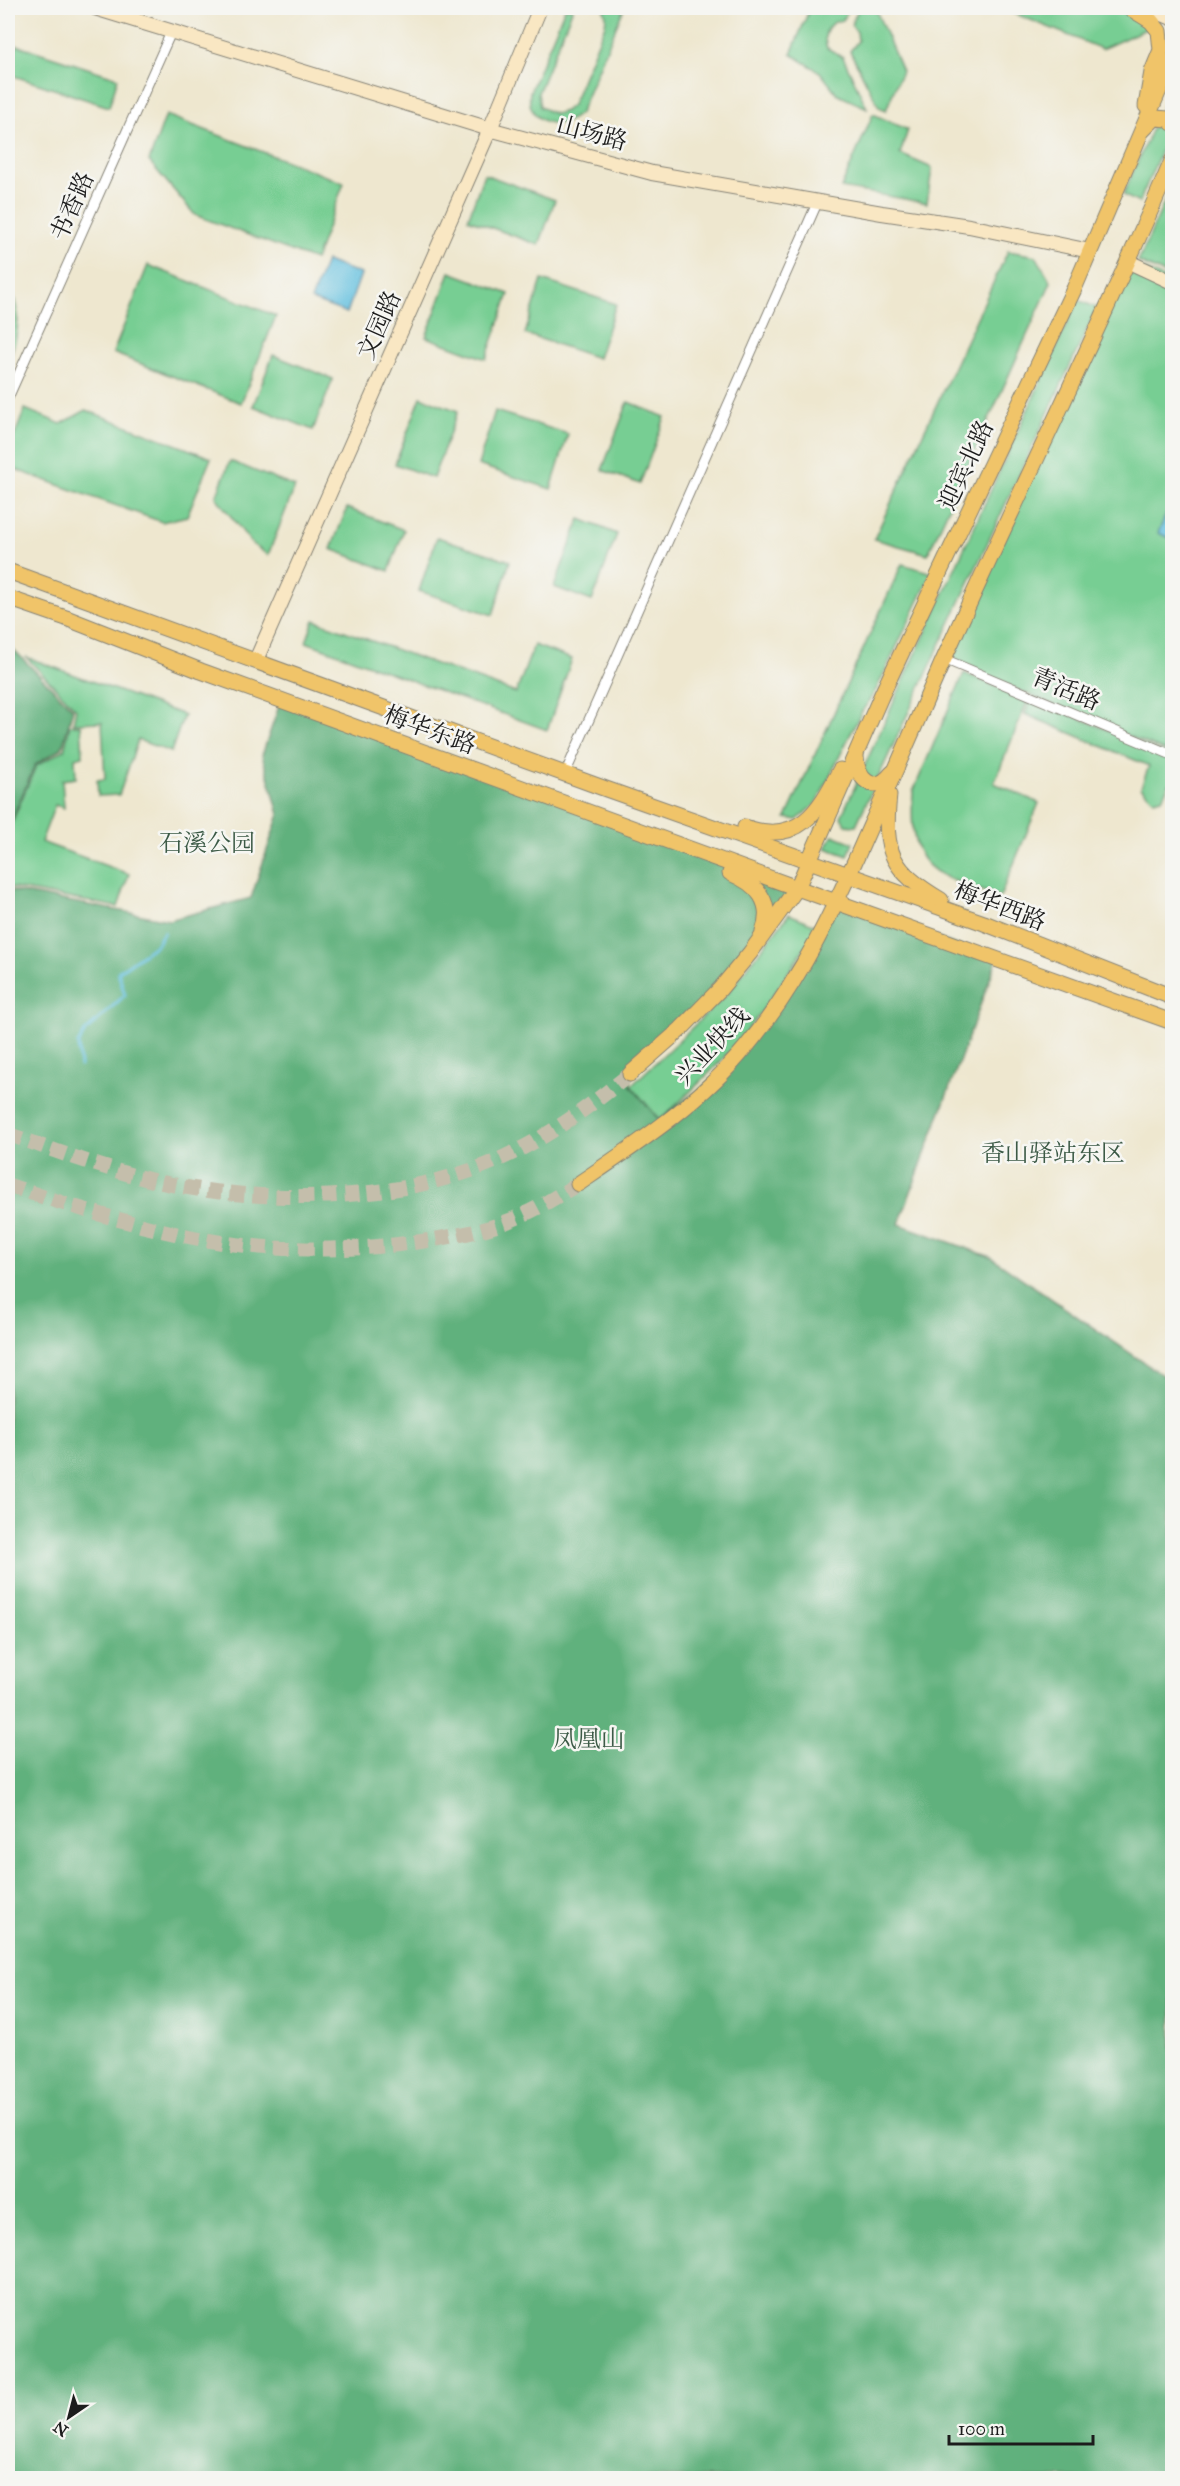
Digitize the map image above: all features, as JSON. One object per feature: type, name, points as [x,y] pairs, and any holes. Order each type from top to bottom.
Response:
[{"type":"main road","points":[[1130,8],[1151,21],[1159,31],[1161,50],[1152,72],[1141,133]]},
{"type":"main road","name":"迎宾北路","points":[[797,888],[882,694],[1090,251],[1173,60]]},
{"type":"main road","points":[[1141,133],[1155,118],[1169,119],[1173,123]]},
{"type":"main road","points":[[838,902],[944,659],[1129,262],[1173,161]]},
{"type":"main road","name":"梅华东路","points":[[8,571],[810,861]]},
{"type":"main road","name":"梅华东路","points":[[8,598],[201,671],[838,902]]},
{"type":"main road","points":[[606,789],[653,795],[762,832],[793,828],[809,819],[822,803],[866,718],[882,694]]},
{"type":"main road","points":[[856,756],[861,777],[871,784],[880,784],[893,774]]},
{"type":"main road","points":[[893,774],[886,828],[890,850],[896,863],[909,878],[928,892],[984,923]]},
{"type":"main road","points":[[604,818],[642,840],[727,872],[753,885],[760,893],[767,909],[766,924],[760,939]]},
{"type":"main road","name":"梅华西路","points":[[810,861],[984,923],[1173,997]]},
{"type":"main road","name":"兴业快线","points":[[630,1074],[705,1005],[760,939],[797,888]]},
{"type":"main road","name":"梅华西路","points":[[838,902],[1173,1022]]},
{"type":"main road","name":"兴业快线","points":[[578,1184],[667,1121],[730,1066],[756,1035],[793,982],[825,929],[838,902]]},
{"type":"street","name":"山场路","points":[[95,8],[490,129],[652,173],[1026,236],[1090,251]]},
{"type":"street","name":"文园路","points":[[256,660],[490,129],[540,8]]},
{"type":"street","points":[[1148,8],[1173,18]]},
{"type":"street","name":"书香路","points":[[8,398],[172,30]]},
{"type":"street","points":[[565,774],[818,201]]},
{"type":"street","points":[[1129,262],[1173,282]]},
{"type":"street","name":"青活路","points":[[944,659],[1173,754]]},
{"type":"green space","points":[[565,8],[573,8],[538,93],[540,107],[555,114],[565,111],[572,105],[605,25],[606,16],[603,8],[624,8],[580,113],[563,123],[546,122],[538,118],[533,111],[530,92]]},
{"type":"green space","points":[[810,8],[849,8],[843,20],[833,23],[827,29],[825,38],[827,48],[843,57],[867,108],[838,95],[820,72],[791,54]]},
{"type":"green space","points":[[859,8],[875,8],[902,71],[886,110],[879,107],[850,51],[858,41],[857,32],[851,25]]},
{"type":"green space","points":[[1001,8],[1120,8],[1148,28],[1102,49]]},
{"type":"green space","points":[[17,45],[118,78],[109,107],[8,74]]},
{"type":"green space","points":[[1172,84],[1172,113],[1161,110]]},
{"type":"green space","points":[[873,114],[908,130],[900,154],[932,168],[927,203],[841,188]]},
{"type":"green space","points":[[166,115],[344,183],[315,260],[195,215],[149,161]]},
{"type":"green space","points":[[1162,123],[1168,126],[1168,135],[1139,203],[1123,195],[1153,126]]},
{"type":"green space","points":[[484,174],[555,200],[539,245],[468,219]]},
{"type":"green space","points":[[1172,185],[1172,277],[1138,262]]},
{"type":"green space","points":[[1008,251],[1036,256],[1051,282],[928,554],[874,539]]},
{"type":"green space","points":[[1129,263],[1172,282],[1172,754],[944,659]]},
{"type":"green space","points":[[148,265],[276,316],[241,403],[113,353]]},
{"type":"green space","points":[[450,272],[509,294],[486,359],[426,337]]},
{"type":"green space","points":[[8,280],[18,320],[15,340],[8,360]]},
{"type":"green space","points":[[542,280],[616,304],[598,358],[525,334]]},
{"type":"green space","points":[[1078,300],[1097,308],[856,825],[847,825],[841,817]]},
{"type":"green space","points":[[273,355],[333,379],[313,430],[253,406]]},
{"type":"green space","points":[[421,397],[458,411],[433,478],[395,464]]},
{"type":"green space","points":[[628,402],[665,417],[640,484],[602,470]]},
{"type":"green space","points":[[25,409],[61,424],[86,410],[211,458],[187,516],[162,522],[8,467],[8,452]]},
{"type":"green space","points":[[495,411],[568,434],[551,489],[478,465]]},
{"type":"green space","points":[[230,461],[295,487],[268,555],[252,544],[216,497]]},
{"type":"green space","points":[[347,508],[404,530],[389,571],[331,549]]},
{"type":"green space","points":[[580,519],[617,534],[592,601],[554,587]]},
{"type":"green space","points":[[437,537],[510,561],[493,615],[419,591]]},
{"type":"green space","points":[[902,564],[932,573],[876,690],[861,713],[816,804],[797,820],[786,818]]},
{"type":"green space","points":[[314,620],[516,693],[534,645],[572,659],[547,730],[306,642]]},
{"type":"green space","points":[[11,647],[73,709],[62,748],[35,765],[8,828],[8,651]]},
{"type":"green space","points":[[26,657],[184,715],[171,752],[138,740],[119,795],[98,796],[97,780],[105,779],[102,722],[73,723],[76,709]]},
{"type":"green space","points":[[964,673],[1028,700],[994,783],[1039,803],[1000,897],[942,875],[920,855],[915,839],[912,819],[913,792]]},
{"type":"green space","points":[[1031,698],[1172,757],[1172,785],[1169,784],[1162,798],[1154,800],[1141,787],[1149,766],[1025,714]]},
{"type":"green space","name":"凤凰山","points":[[281,700],[797,888],[737,970],[630,1073],[631,1086],[659,1120],[730,1066],[838,902],[997,960],[899,1224],[991,1257],[1172,1382],[1172,2478],[8,2478],[8,890],[169,920],[251,898],[279,814],[262,755]]},
{"type":"green space","points":[[70,725],[81,725],[83,756],[75,758],[76,778],[62,780],[64,808],[55,805],[41,842],[129,874],[118,907],[8,887],[8,832],[36,766],[64,750]]},
{"type":"green space","points":[[833,835],[853,843],[848,856],[826,848]]},
{"type":"green space","points":[[789,914],[818,926],[778,989],[745,1034],[715,1067],[660,1120],[631,1086],[725,996]]},
{"type":"water","points":[[326,261],[361,274],[347,313],[311,300]]},
{"type":"water","points":[[1167,512],[1172,515],[1172,539],[1158,533]]},
{"type":"waterway","points":[[80,1066],[78,1044],[85,1032],[125,995],[118,972],[156,945],[164,932]]},
{"type":"tunnel","points":[[8,1134],[117,1171],[196,1189],[285,1196],[330,1196],[376,1192],[463,1173],[502,1158],[536,1141],[569,1120],[630,1074]]},
{"type":"tunnel","points":[[8,1185],[101,1214],[196,1238],[250,1246],[335,1249],[390,1245],[469,1233],[518,1217],[578,1184]]},
{"type":"park label","name":"石溪公园","points":[[207,843]]},
{"type":"park label","name":"香山驿站东区","points":[[1053,1153]]}]
